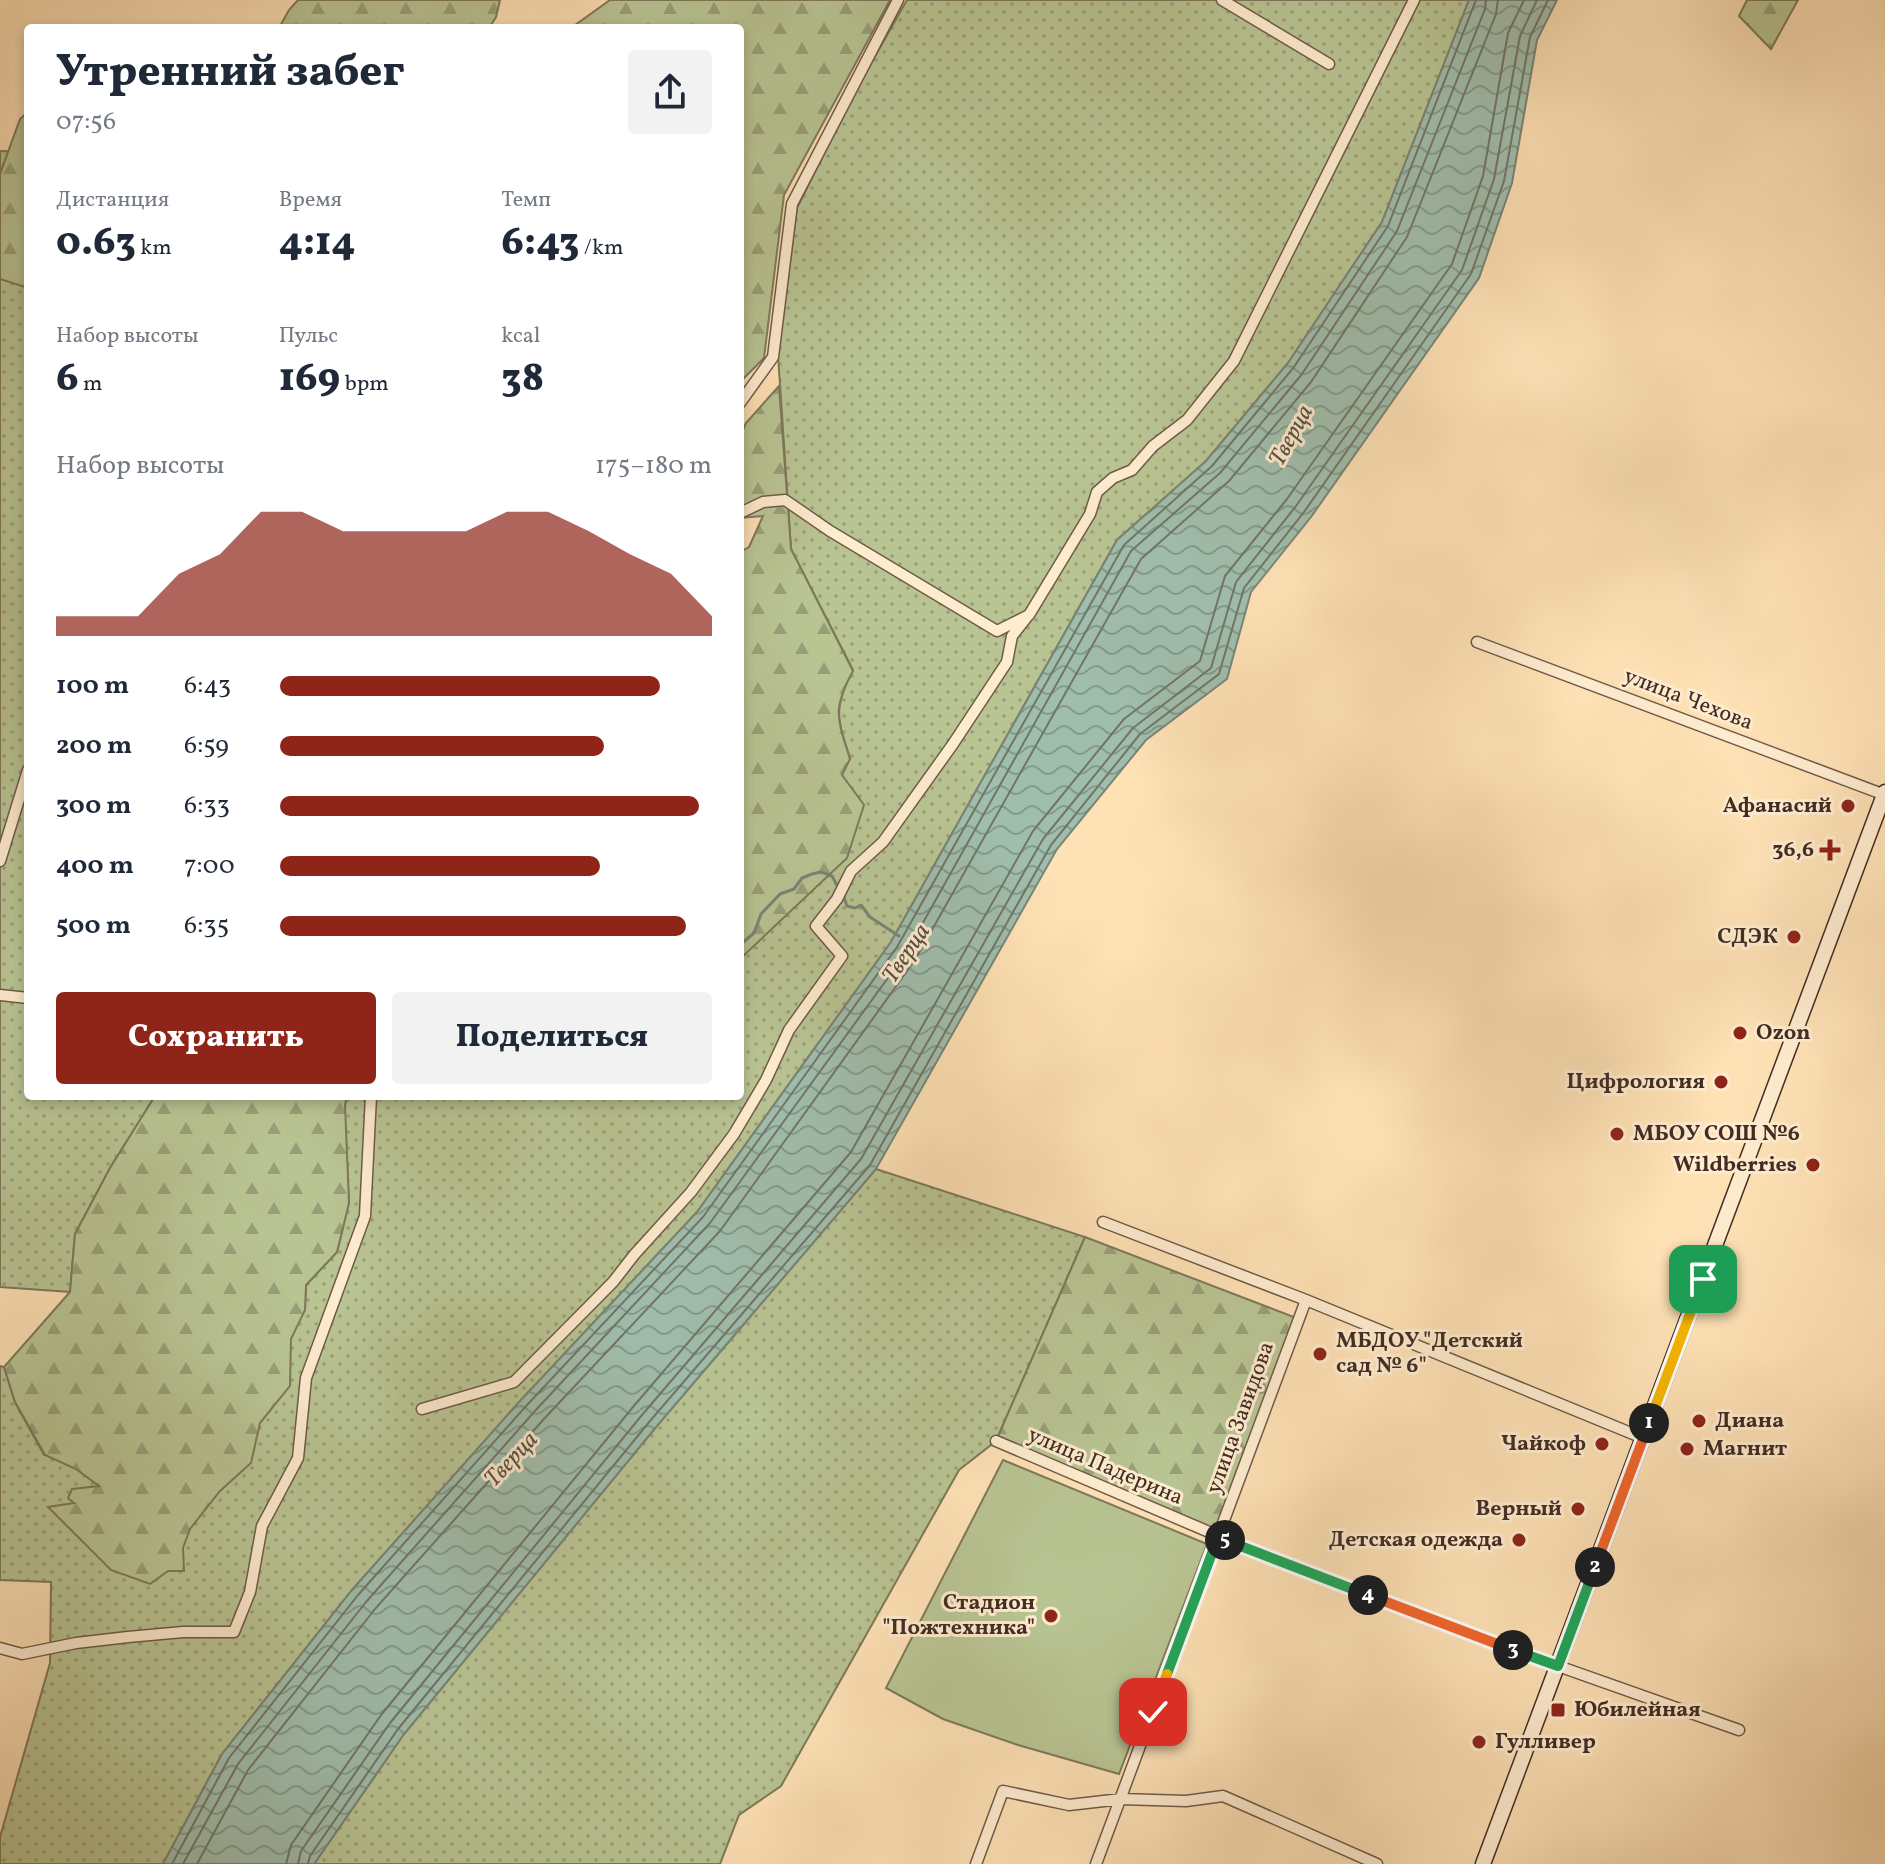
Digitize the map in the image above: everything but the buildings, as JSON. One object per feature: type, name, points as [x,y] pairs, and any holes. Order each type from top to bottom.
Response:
[{"type":"main road","points":[[1483,1864],[1885,794]]},
{"type":"street","points":[[744,397],[773,357],[792,204],[898,0]]},
{"type":"street","points":[[1222,0],[1329,64]]},
{"type":"street","points":[[422,1409],[514,1382],[613,1282],[691,1192],[734,1134],[766,1080],[789,1030],[842,956],[816,926],[837,899],[851,871],[883,842],[1007,662],[1012,636],[1029,615],[1090,514],[1097,492],[1113,478],[1132,470],[1153,446],[1187,420],[1234,361],[1414,0]]},
{"type":"street","points":[[744,511],[763,502],[785,500],[830,531],[997,631],[1029,615]]},
{"type":"street","name":"улица Чехова","points":[[1477,642],[1885,794]]},
{"type":"street","points":[[0,861],[24,785]]},
{"type":"street","points":[[0,995],[24,998]]},
{"type":"street","points":[[0,1648],[22,1654],[128,1637],[183,1632],[234,1632],[250,1592],[262,1526],[298,1458],[306,1378],[365,1216],[371,1100]]},
{"type":"street","points":[[1103,1222],[1306,1300],[1643,1438]]},
{"type":"street","name":"улица Завидова","points":[[1096,1864],[1306,1300]]},
{"type":"street","name":"улица Падерина","points":[[996,1441],[1218,1537],[1558,1666],[1739,1730]]},
{"type":"street","points":[[976,1864],[1003,1791],[1069,1805],[1121,1799],[1186,1801],[1223,1796],[1377,1864]]},
{"type":"green space","points":[[298,0],[500,0],[492,24],[281,24]]},
{"type":"green space","points":[[610,0],[890,0],[784,195],[764,358],[744,378],[744,24],[577,24]]},
{"type":"green space","points":[[907,0],[1469,0],[1382,222],[1288,363],[1206,461],[1117,540],[891,942],[697,1212],[521,1400],[352,1590],[222,1754],[163,1864],[0,1864],[0,1837],[50,1663],[51,1582],[0,1580],[0,1366],[4,1367],[15,1402],[44,1455],[305,1310],[306,1285],[337,1252],[349,1203],[344,1100],[744,1100],[744,955],[753,945],[850,758],[839,714],[842,694],[853,670],[791,549],[778,355],[797,208],[857,88]]},
{"type":"green space","points":[[1747,0],[1798,0],[1771,49],[1739,16]]},
{"type":"green space","points":[[24,116],[24,287],[0,279],[0,174]]},
{"type":"green space","points":[[0,151],[24,152],[24,1100],[152,1100],[110,1168],[75,1234],[70,1292],[0,1287]]},
{"type":"green space","points":[[779,386],[791,549],[853,671],[839,705],[840,723],[850,759],[842,775],[864,805],[847,858],[744,955],[744,550],[749,547],[763,516],[744,518],[746,423]]},
{"type":"green space","points":[[152,1100],[346,1100],[349,1203],[337,1252],[306,1285],[305,1310],[291,1339],[290,1386],[260,1423],[251,1463],[220,1491],[190,1529],[183,1548],[184,1571],[168,1571],[150,1584],[111,1570],[48,1507],[74,1503],[68,1498],[72,1489],[99,1486],[76,1469],[45,1455],[15,1402],[4,1367],[70,1292],[75,1234],[110,1168]]},
{"type":"green space","points":[[876,1169],[1085,1237],[996,1441],[959,1470],[781,1786],[739,1815],[720,1864],[314,1864],[404,1734],[656,1427]]},
{"type":"green space","points":[[1085,1237],[1299,1319],[1218,1537],[996,1441]]},
{"type":"green space","name":"Стадион \"Пожтехника\"","points":[[1003,1460],[1207,1544],[1119,1774],[1018,1745],[943,1719],[886,1688]]},
{"type":"water","name":"Тверца","points":[[1469,0],[1557,0],[1537,40],[1512,183],[1479,278],[1311,517],[1251,592],[1227,679],[1146,740],[1057,849],[876,1169],[656,1427],[404,1734],[314,1864],[163,1864],[222,1754],[352,1590],[521,1400],[697,1212],[891,942],[1117,540],[1206,461],[1288,363],[1382,222]]},
{"type":"waterway","points":[[744,942],[754,933],[761,914],[780,894],[794,889],[802,878],[821,872],[832,876],[839,889]]},
{"type":"waterway","name":"Тверца","points":[[843,895],[847,906],[855,908],[861,905],[870,917],[899,936]]},
{"type":"place","name":"Афанасий","points":[[1848,806]]},
{"type":"place","name":"36,6","points":[[1830,850]]},
{"type":"place","name":"СДЭК","points":[[1794,937]]},
{"type":"place","name":"Ozon","points":[[1740,1033]]},
{"type":"place","name":"Цифрология","points":[[1721,1082]]},
{"type":"place","name":"МБОУ СОШ №6","points":[[1617,1134]]},
{"type":"place","name":"Wildberries","points":[[1813,1165]]},
{"type":"place","name":"МБДОУ \"Детский сад № 6\"","points":[[1320,1354]]},
{"type":"place","name":"Диана","points":[[1699,1421]]},
{"type":"place","name":"Чайкоф","points":[[1602,1444]]},
{"type":"place","name":"Магнит","points":[[1687,1449]]},
{"type":"place","name":"Верный","points":[[1578,1509]]},
{"type":"place","name":"Детская одежда","points":[[1519,1540]]},
{"type":"place","name":"Стадион \"Пожтехника\"","points":[[1051,1616]]},
{"type":"place","name":"Юбилейная","points":[[1558,1710]]},
{"type":"place","name":"Гулливер","points":[[1479,1742]]},
{"type":"route","points":[[1153,1712],[1218,1537],[1558,1666],[1703,1279]]}]
